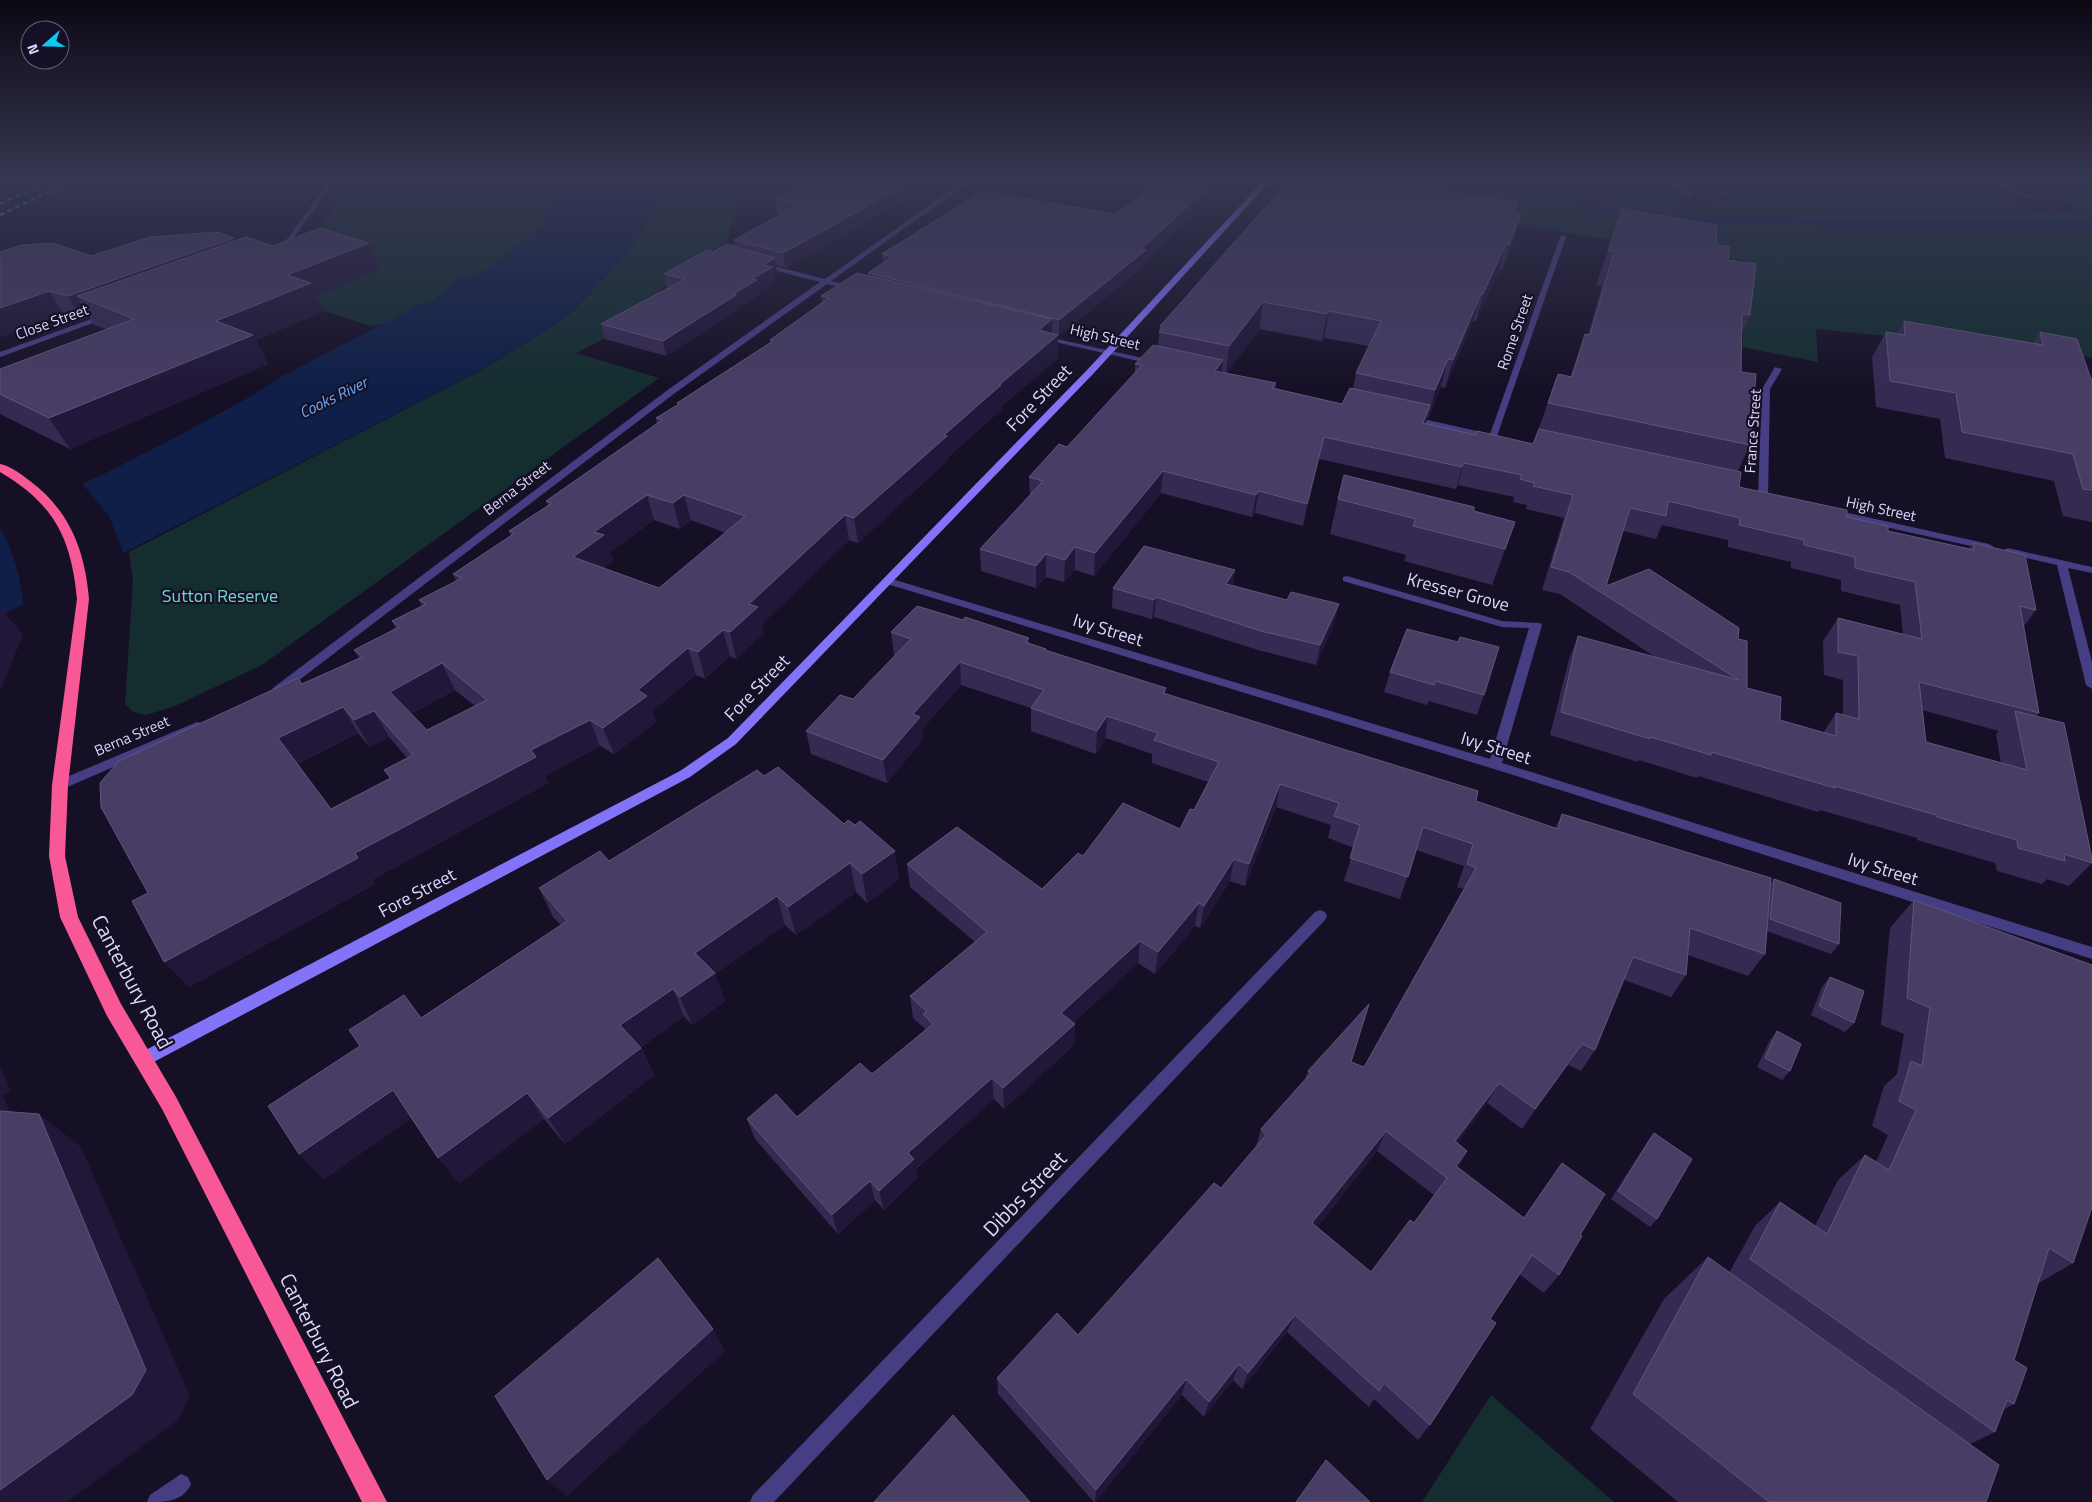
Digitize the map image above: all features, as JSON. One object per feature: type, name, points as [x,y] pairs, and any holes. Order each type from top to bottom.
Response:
[{"type":"highway","name":"Canterbury Road","points":[[0,467],[20,477],[36,489],[68,530],[76,547],[82,575],[83,599],[60,785],[57,856],[70,917],[114,1010],[169,1103],[375,1502]]},
{"type":"main road","name":"Fore Street","points":[[144,1060],[685,774],[732,741],[1108,352],[1206,247]]},
{"type":"street","points":[[272,253],[280,247]]},
{"type":"street","name":"Berna Street","points":[[262,698],[279,690],[672,391],[874,247]]},
{"type":"street","name":"Rome Street","points":[[1493,437],[1559,247]]},
{"type":"street","points":[[748,261],[862,292]]},
{"type":"street","name":"Close Street","points":[[0,355],[113,314]]},
{"type":"street","name":"High Street","points":[[1035,335],[1163,364]]},
{"type":"street","name":"France Street","points":[[1763,497],[1766,389],[1778,369]]},
{"type":"street","points":[[1396,416],[1503,439]]},
{"type":"street","name":"High Street","points":[[1820,510],[2092,570]]},
{"type":"street","points":[[2062,563],[2092,685]]},
{"type":"street","name":"Kresser Grove","points":[[1347,579],[1502,624],[1536,625],[1494,765]]},
{"type":"street","name":"Ivy Street","points":[[888,581],[1494,765],[2092,953]]},
{"type":"street","name":"Berna Street","points":[[60,785],[210,720]]},
{"type":"street","name":"Dibbs Street","points":[[760,1502],[1320,916]]},
{"type":"street","points":[[158,1502],[181,1484]]},
{"type":"green space","points":[[307,247],[515,247],[486,270],[458,280],[434,300],[420,304],[387,323],[371,326],[300,303]]},
{"type":"green space","name":"Sutton Reserve","points":[[633,247],[718,247],[699,257],[605,338],[576,353],[659,378],[262,665],[175,706],[146,715],[133,712],[125,704],[133,580],[129,552],[491,365],[570,314]]},
{"type":"green space","points":[[1659,247],[2092,247],[2092,357],[1816,329],[1818,362],[1742,347],[1748,261]]},
{"type":"green space","points":[[1491,1395],[1614,1502],[1422,1502]]},
{"type":"water","name":"Cooks River","points":[[515,247],[633,247],[570,314],[491,365],[0,616],[0,520],[100,476],[180,435],[246,399],[281,377],[420,304],[434,300],[458,280],[486,270]]},
{"type":"pier","points":[[81,482],[109,516],[125,557],[24,607],[19,576],[8,542],[0,528],[0,517]]},
{"type":"building","points":[[15,247],[65,247],[91,256],[119,247],[208,247],[68,296],[49,291],[0,308],[0,273],[3,272],[0,271],[0,252]]},
{"type":"building","points":[[217,247],[359,247],[287,275],[311,283],[216,321],[253,335],[49,418],[0,394],[0,369],[134,319],[77,296]]},
{"type":"building","points":[[722,247],[738,247],[775,258],[764,265],[773,267],[752,279],[757,280],[663,341],[601,324],[685,279],[664,274],[707,250],[713,252]]},
{"type":"building","points":[[761,247],[794,247],[783,253]]},
{"type":"building","points":[[893,247],[1143,247],[1141,249],[1146,250],[1059,320],[868,273],[892,257],[882,254]]},
{"type":"building","points":[[1230,247],[1505,247],[1483,294],[1481,294],[1453,360],[1448,359],[1435,390],[1356,373],[1381,321],[1329,311],[1327,314],[1263,302],[1229,346],[1159,332],[1163,327],[1160,326]]},
{"type":"building","points":[[1609,247],[1730,247],[1728,260],[1756,264],[1750,315],[1742,314],[1741,372],[1756,374],[1750,445],[1548,403],[1558,374],[1572,377],[1585,334],[1590,335],[1614,252],[1608,251]]},
{"type":"building","points":[[857,273],[1052,319],[1039,330],[1058,335],[999,385],[1001,385],[944,435],[947,436],[854,518],[845,515],[749,604],[758,607],[730,632],[723,630],[698,652],[688,648],[638,690],[647,696],[603,728],[590,720],[531,750],[536,757],[355,853],[358,858],[164,962],[132,901],[148,893],[101,807],[100,783],[119,761],[298,678],[302,684],[362,657],[354,650],[399,627],[392,621],[426,604],[419,600],[462,578],[453,574],[515,533],[509,531],[552,503],[546,501],[662,420],[656,418],[773,341],[770,340],[829,298],[821,296]],"holes":[[[647,495],[673,503],[684,495],[745,516],[659,588],[573,557],[604,535],[594,532]],[[442,663],[487,700],[427,730],[390,692]],[[343,707],[354,720],[374,711],[413,755],[384,770],[391,778],[331,809],[278,738]]]},
{"type":"building","points":[[1904,321],[2043,345],[2040,332],[2077,339],[2092,379],[2092,490],[2083,489],[2073,454],[1962,432],[1956,393],[1890,381],[1886,332],[1905,335]]},
{"type":"building","points":[[1153,345],[1223,360],[1215,371],[1276,383],[1272,388],[1342,404],[1350,388],[1430,405],[1423,423],[1475,435],[1477,431],[1533,444],[1539,429],[1741,472],[1739,487],[1847,510],[1847,517],[1888,526],[1888,531],[1974,550],[1973,543],[2025,555],[2036,610],[2020,606],[2039,713],[1919,682],[1926,742],[2027,770],[2015,711],[2064,723],[2092,863],[2064,854],[2065,861],[2018,848],[2017,840],[1937,817],[1936,815],[1711,752],[1711,755],[1651,737],[1650,739],[1561,712],[1578,636],[1739,680],[1569,572],[1551,567],[1573,495],[1533,486],[1535,483],[1520,479],[1522,475],[1464,463],[1462,467],[1324,437],[1307,504],[1259,491],[1256,495],[1163,471],[1095,553],[1075,547],[1065,560],[1046,554],[1036,566],[980,549],[1043,481],[1029,477],[1059,444],[1067,447],[1142,365],[1135,364]],"holes":[[[1668,501],[1740,518],[1739,525],[1804,540],[1804,545],[1855,557],[1855,568],[1915,582],[1922,639],[1838,618],[1838,652],[1858,656],[1859,719],[1836,713],[1836,736],[1780,720],[1781,697],[1747,688],[1747,641],[1738,639],[1739,628],[1649,569],[1606,586],[1630,508],[1666,516]]]},
{"type":"building","points":[[1344,475],[1474,507],[1474,511],[1515,522],[1505,549],[1413,526],[1416,519],[1338,499]]},
{"type":"building","points":[[1144,546],[1235,570],[1226,584],[1287,600],[1291,592],[1339,604],[1320,645],[1261,631],[1156,597],[1154,600],[1113,588]]},
{"type":"building","points":[[917,606],[963,620],[965,617],[1029,638],[1025,642],[1045,650],[1166,688],[1163,693],[1478,791],[1476,801],[1558,829],[1562,814],[1771,878],[1765,954],[1690,928],[1686,975],[1633,957],[1595,1050],[1582,1044],[1535,1109],[1499,1083],[1455,1141],[1467,1151],[1456,1166],[1524,1218],[1562,1163],[1605,1194],[1559,1275],[1532,1255],[1490,1319],[1496,1323],[1430,1425],[1384,1383],[1379,1391],[1295,1315],[1248,1373],[1239,1364],[1209,1402],[1186,1379],[1096,1490],[997,1378],[1057,1313],[1078,1335],[1214,1183],[1221,1188],[1266,1135],[1261,1129],[1311,1073],[1308,1071],[1369,1004],[1351,1062],[1364,1067],[1476,868],[1467,864],[1473,844],[1423,827],[1408,877],[1350,858],[1360,825],[1334,816],[1339,803],[1280,784],[1249,864],[1234,859],[1204,906],[1199,903],[1158,952],[1140,941],[1061,1013],[1075,1024],[1003,1088],[992,1078],[908,1153],[914,1159],[879,1191],[870,1181],[832,1215],[747,1119],[776,1094],[797,1117],[860,1063],[872,1074],[933,1024],[923,1014],[927,1012],[910,996],[987,932],[907,864],[957,827],[1042,889],[1078,853],[1083,856],[1123,803],[1180,829],[1190,809],[1194,810],[1219,762],[1154,740],[1158,733],[1107,716],[1097,731],[1031,708],[1044,690],[960,662],[913,714],[920,717],[883,760],[806,731],[840,695],[853,699],[911,639],[891,632]],"holes":[[[1386,1131],[1447,1178],[1414,1223],[1410,1220],[1371,1272],[1312,1223]]]},
{"type":"building","points":[[1407,629],[1458,642],[1460,637],[1499,647],[1484,695],[1435,681],[1434,685],[1390,672]]},
{"type":"building","points":[[778,767],[844,824],[848,820],[855,825],[860,821],[895,851],[862,874],[850,863],[788,907],[777,896],[695,953],[715,973],[680,997],[673,989],[620,1025],[641,1048],[548,1118],[527,1093],[438,1158],[393,1090],[299,1154],[268,1106],[360,1046],[349,1030],[404,995],[421,1018],[567,921],[539,888],[600,851],[609,861],[757,770],[764,776]]},
{"type":"building","points":[[1774,879],[1841,903],[1839,944],[1770,919]]},
{"type":"building","points":[[1914,900],[2092,965],[2092,1207],[2073,1263],[2049,1248],[2014,1360],[2027,1368],[2014,1404],[2007,1400],[1995,1432],[1750,1259],[1780,1202],[1827,1234],[1865,1155],[1889,1170],[1916,1110],[1899,1101],[1911,1061],[1922,1066],[1930,1008],[1907,998]]},
{"type":"building","points":[[1830,977],[1864,991],[1854,1023],[1819,1006]]},
{"type":"building","points":[[1777,1031],[1801,1044],[1790,1071],[1765,1058]]},
{"type":"building","points":[[0,1111],[39,1114],[146,1370],[132,1395],[0,1490]]},
{"type":"building","points":[[1654,1133],[1692,1159],[1657,1219],[1618,1191]]},
{"type":"building","points":[[1708,1257],[1999,1465],[1986,1502],[1769,1502],[1633,1394]]},
{"type":"building","points":[[658,1258],[713,1329],[547,1480],[495,1396]]},
{"type":"building","points":[[953,1415],[1030,1502],[874,1502]]},
{"type":"building","points":[[1326,1460],[1370,1502],[1296,1502]]}]
